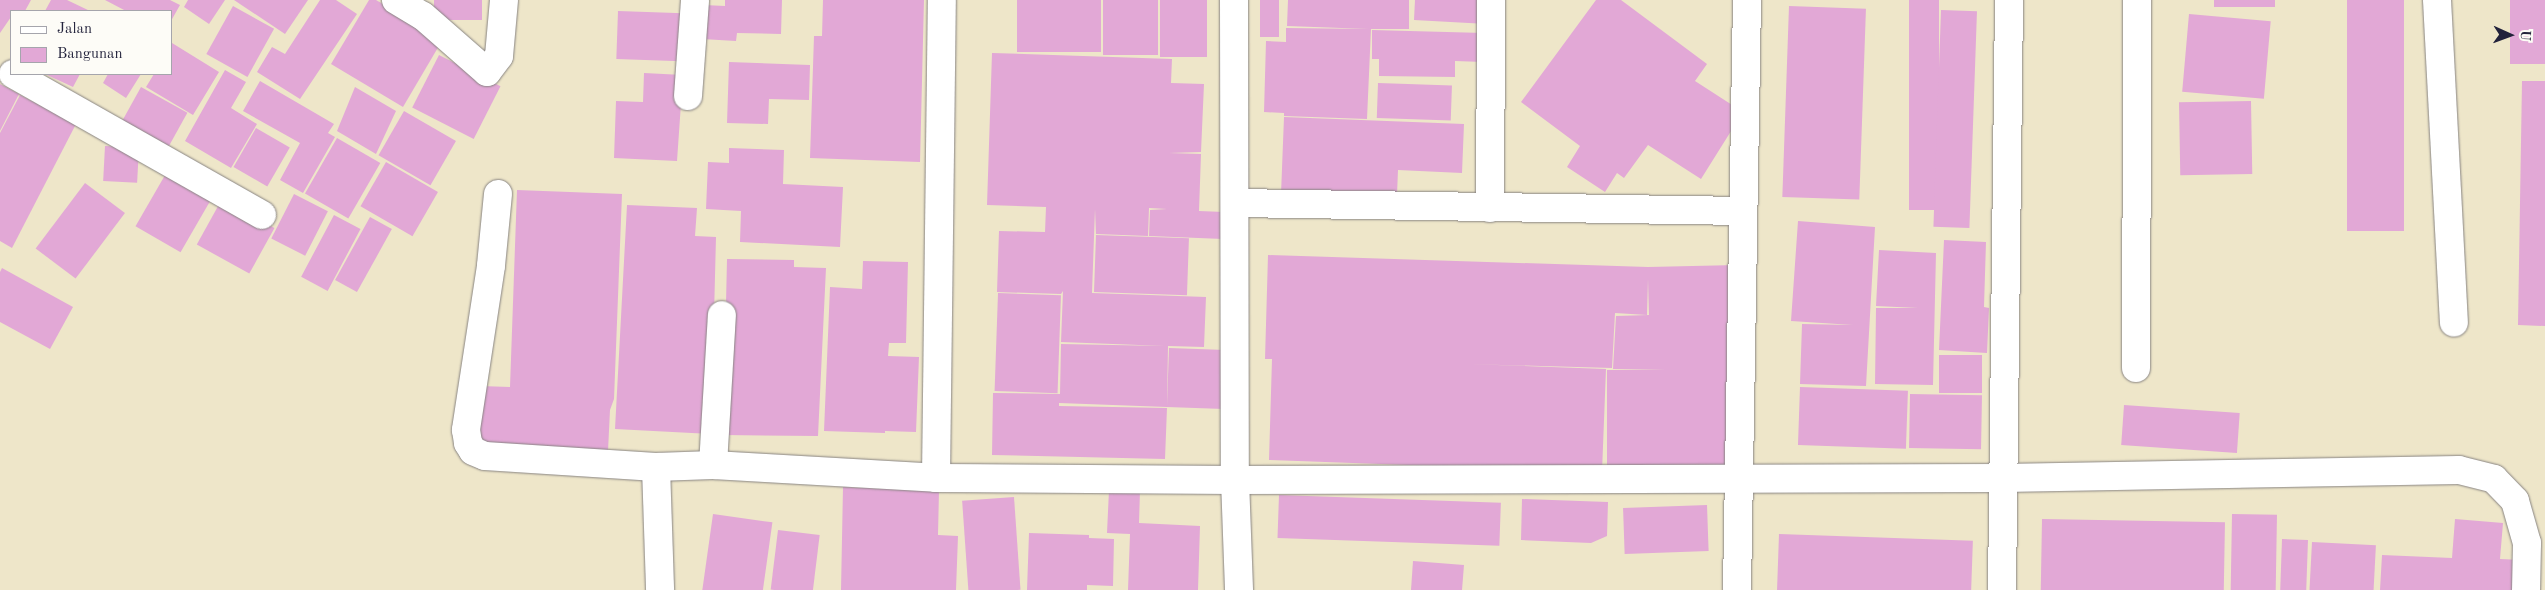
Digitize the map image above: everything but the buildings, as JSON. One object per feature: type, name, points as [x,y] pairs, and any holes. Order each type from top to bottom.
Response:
[{"type":"street","points":[[396,0],[422,16],[487,72],[499,56],[504,0]]},
{"type":"street","points":[[688,96],[695,0]]},
{"type":"street","points":[[936,478],[942,0]]},
{"type":"street","points":[[1234,0],[1235,480],[1239,590]]},
{"type":"street","points":[[1490,208],[1491,0]]},
{"type":"street","points":[[1737,590],[1747,0]]},
{"type":"street","points":[[2002,590],[2009,0]]},
{"type":"street","points":[[2136,368],[2137,0]]},
{"type":"street","points":[[2437,0],[2454,323]]},
{"type":"street","points":[[16,75],[262,215]]},
{"type":"street","points":[[498,194],[491,266],[466,430],[468,443],[473,451],[485,456],[656,467],[713,465],[936,478],[1235,480],[2003,478],[2459,470],[2494,478],[2515,501],[2527,544],[2526,590]]},
{"type":"street","points":[[1235,203],[1743,211]]},
{"type":"street","points":[[713,465],[722,315]]},
{"type":"street","points":[[656,467],[660,590]]}]
